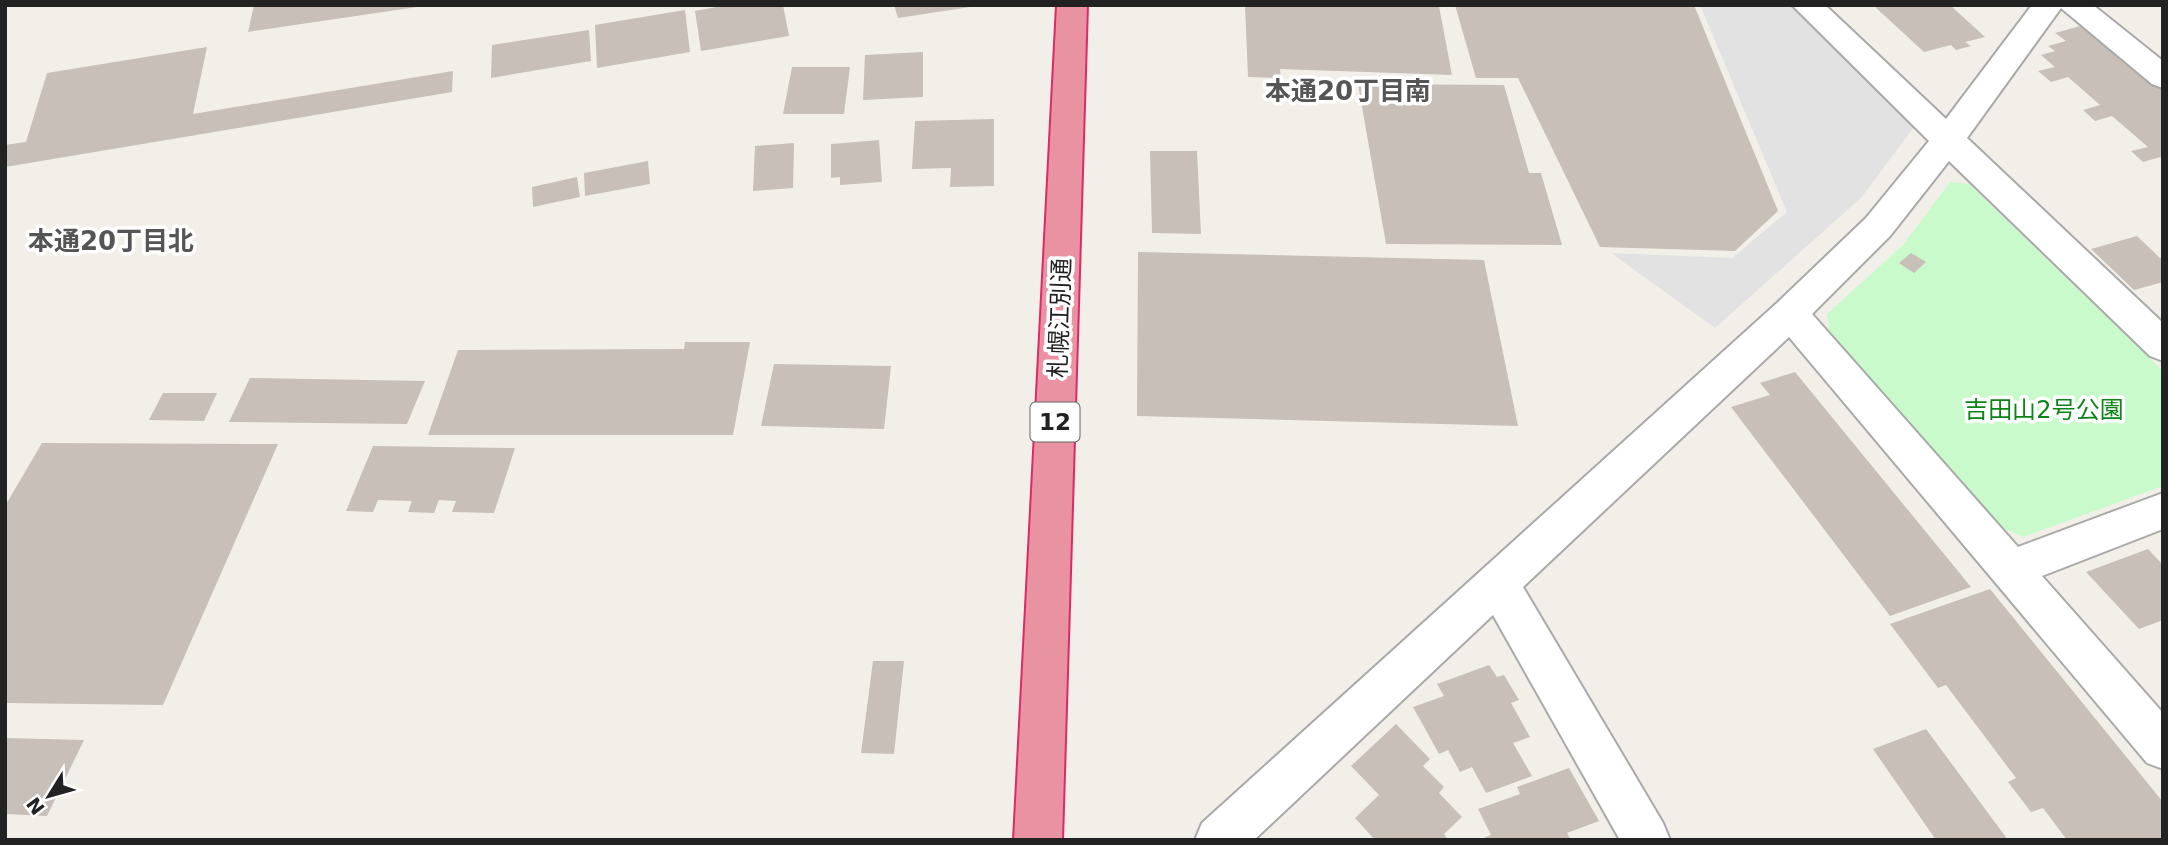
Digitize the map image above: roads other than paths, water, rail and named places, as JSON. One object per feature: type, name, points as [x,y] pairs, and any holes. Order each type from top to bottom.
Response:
[{"type":"highway","name":"札幌江別通","points":[[1038,840],[1072,5]]},
{"type":"street","points":[[1807,5],[2163,346]]},
{"type":"street","points":[[1219,840],[1790,313],[1878,228],[1948,140],[2048,5]]},
{"type":"street","points":[[2074,5],[2163,77]]},
{"type":"street","points":[[1790,313],[2163,747]]},
{"type":"street","points":[[2010,569],[2163,511]]},
{"type":"street","points":[[1497,582],[1646,840]]},
{"type":"district","name":"本通20丁目南","points":[[1348,91]]},
{"type":"district","name":"本通20丁目北","points":[[111,241]]},
{"type":"park label","name":"吉田山2号公園","points":[[2044,410]]}]
